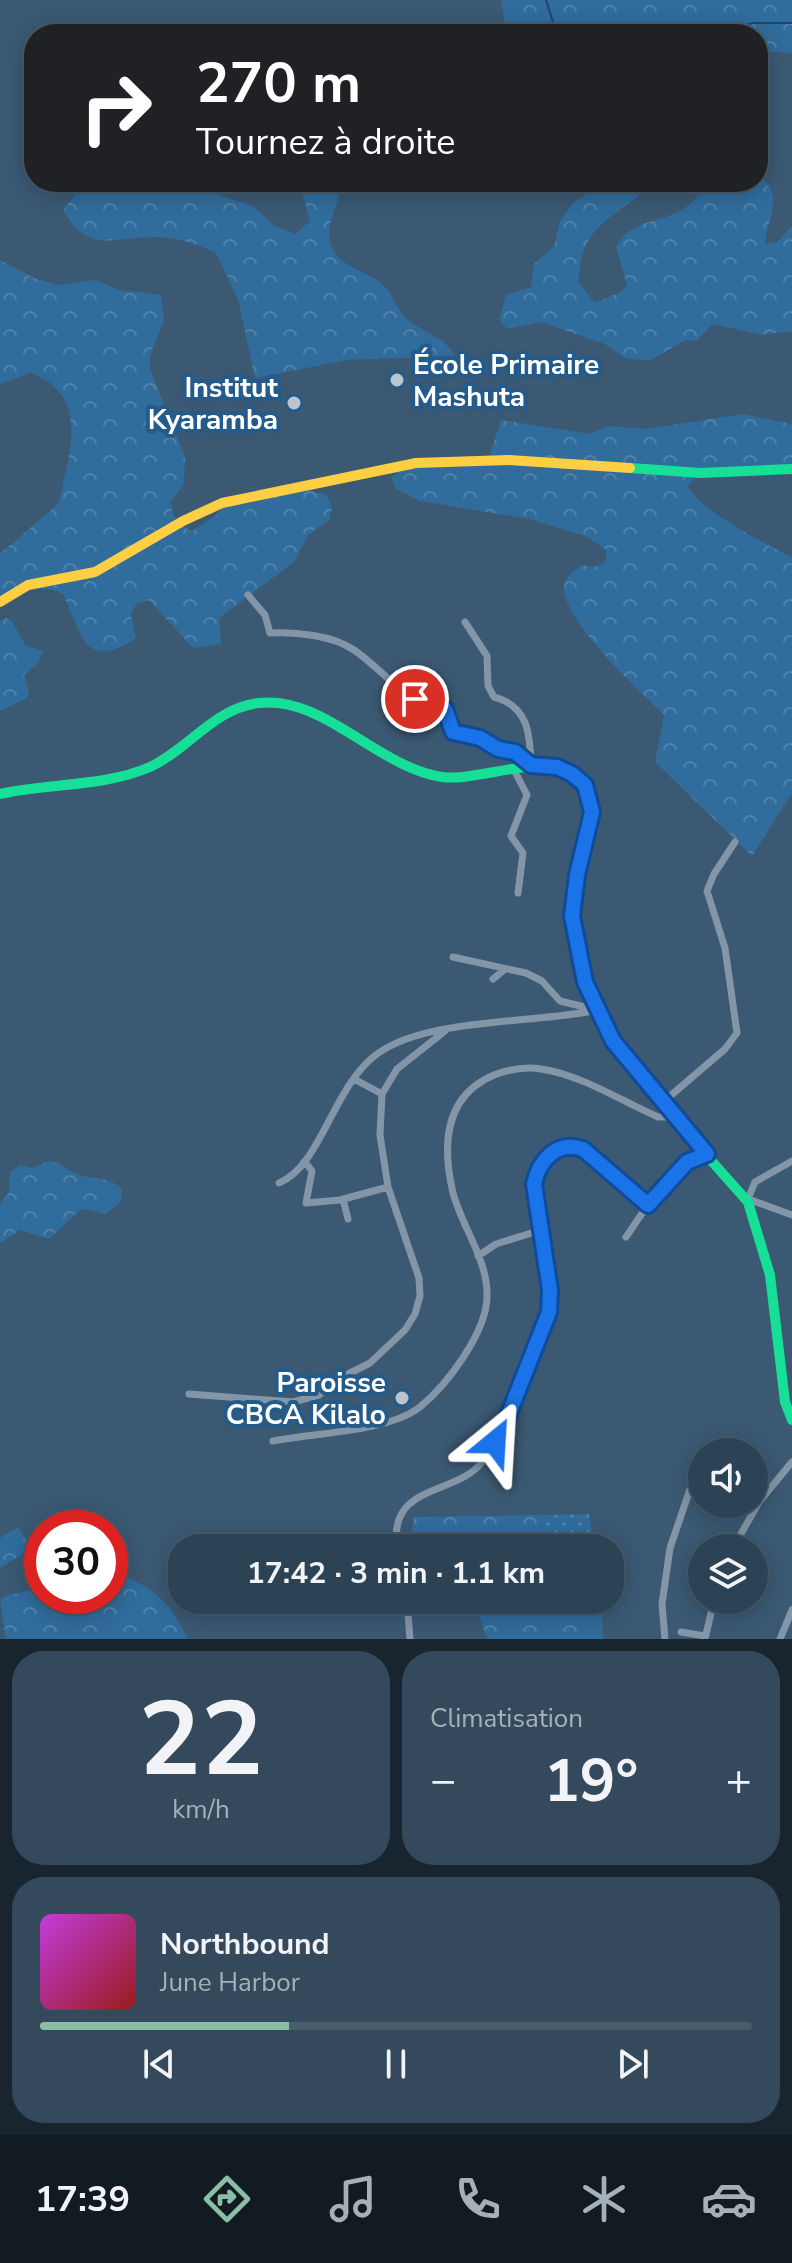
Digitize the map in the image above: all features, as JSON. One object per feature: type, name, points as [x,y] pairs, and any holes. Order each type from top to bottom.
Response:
[{"type":"main road","points":[[0,602],[28,585],[95,572],[183,521],[222,503],[416,463],[509,460],[701,473],[792,469]]},
{"type":"main road","points":[[0,794],[47,784],[127,774],[150,767],[210,721],[239,706],[263,702],[288,705],[312,714],[387,758],[426,775],[457,779],[512,766],[531,765],[557,767],[572,774],[590,796],[592,812],[577,875],[572,916],[585,982],[613,1041],[662,1103],[748,1199],[769,1268],[785,1402],[792,1420]]},
{"type":"street","points":[[248,595],[265,615],[270,633],[296,632],[352,648],[422,705],[445,709],[453,732],[480,738],[498,749],[515,752],[531,765]]},
{"type":"street","points":[[465,622],[487,656],[488,686],[494,697],[510,701],[525,718],[531,765]]},
{"type":"street","points":[[512,766],[527,795],[511,836],[523,853],[518,893]]},
{"type":"street","points":[[662,1103],[725,1049],[737,1033],[725,948],[707,891],[735,842]]},
{"type":"street","points":[[453,957],[503,971],[526,973],[542,981],[560,1001],[597,1010]]},
{"type":"street","points":[[493,979],[503,971]]},
{"type":"street","points":[[279,1183],[306,1163],[324,1125],[354,1079],[376,1055],[393,1045],[445,1031],[534,1016],[574,1015],[597,1010]]},
{"type":"street","points":[[189,1394],[293,1402],[319,1395],[388,1348],[415,1314],[420,1296],[419,1278],[388,1187],[380,1135],[382,1094],[397,1069],[445,1031]]},
{"type":"street","points":[[273,1441],[351,1429],[398,1417],[419,1407],[466,1353],[481,1326],[488,1295],[478,1256],[454,1197],[446,1151],[456,1106],[473,1086],[508,1069],[543,1069],[574,1078],[658,1117],[674,1117]]},
{"type":"street","points":[[354,1079],[382,1094]]},
{"type":"street","points":[[399,1534],[403,1510],[422,1494],[472,1472],[483,1462],[506,1421],[549,1312],[547,1266],[538,1231],[534,1184],[537,1168],[547,1156],[571,1145],[602,1162],[648,1205]]},
{"type":"street","points":[[626,1237],[648,1205],[687,1162],[707,1154]]},
{"type":"street","points":[[792,1161],[755,1182],[748,1199],[792,1215]]},
{"type":"street","points":[[306,1163],[312,1171],[306,1203],[343,1199],[388,1187]]},
{"type":"street","points":[[343,1199],[348,1219]]},
{"type":"street","points":[[478,1256],[496,1244],[538,1231]]},
{"type":"street","points":[[741,1534],[759,1502],[792,1462]]},
{"type":"street","points":[[665,1639],[662,1604],[670,1548],[688,1496]]},
{"type":"street","points":[[780,1639],[792,1610]]},
{"type":"street","points":[[408,1614],[410,1639]]},
{"type":"street","points":[[681,1632],[705,1638],[711,1614]]},
{"type":"green space","points":[[501,0],[792,0],[792,53],[768,52],[768,24],[505,24]]},
{"type":"green space","points":[[768,185],[773,207],[765,244],[777,242],[792,226],[792,331],[762,335],[713,324],[696,341],[685,340],[651,360],[639,360],[625,358],[605,344],[541,322],[507,329],[499,319],[506,295],[531,287],[534,264],[554,246],[560,222],[573,203],[590,192],[643,192],[603,223],[585,247],[579,282],[594,303],[619,293],[627,285],[616,247],[623,237],[641,225],[682,210],[699,192],[768,192]]},
{"type":"green space","points":[[218,192],[221,196],[253,206],[274,226],[295,234],[310,221],[302,192],[340,192],[329,234],[333,250],[345,263],[382,284],[407,319],[440,339],[455,356],[347,360],[255,378],[238,299],[216,253],[168,238],[109,240],[84,235],[63,210],[76,194]]},
{"type":"green space","points":[[0,260],[34,278],[58,285],[95,280],[120,290],[161,295],[164,320],[150,355],[150,369],[185,457],[184,484],[171,502],[174,517],[183,526],[192,531],[215,516],[226,504],[301,488],[326,495],[332,507],[329,520],[308,535],[294,562],[219,618],[221,644],[193,648],[149,600],[137,603],[131,614],[136,638],[105,652],[95,650],[80,634],[63,594],[39,589],[0,603],[0,554],[57,505],[69,458],[71,428],[65,401],[46,380],[30,373],[0,384]]},
{"type":"green space","points":[[742,414],[792,424],[792,465],[732,468],[696,476],[688,486],[704,505],[718,515],[792,557],[792,793],[752,856],[655,762],[664,715],[602,652],[573,613],[565,596],[566,579],[582,565],[594,567],[606,562],[606,550],[587,537],[530,519],[420,501],[396,489],[391,478],[401,470],[488,461],[501,420],[590,434],[608,426],[648,429]]},
{"type":"green space","points":[[6,618],[12,621],[25,645],[43,651],[39,662],[24,675],[29,692],[27,698],[0,711],[0,621]]},
{"type":"green space","points":[[49,1161],[79,1175],[113,1182],[122,1190],[121,1202],[105,1214],[84,1209],[78,1212],[49,1239],[20,1230],[0,1243],[0,1205],[9,1192],[10,1172],[20,1165],[32,1168]]},
{"type":"green space","points":[[589,1514],[592,1534],[542,1534],[548,1515]]},
{"type":"green space","points":[[548,1515],[542,1534],[411,1534],[414,1517]]},
{"type":"green space","points":[[18,1527],[24,1537],[21,1555],[0,1568],[0,1538]]},
{"type":"green space","points":[[128,1578],[148,1588],[166,1604],[168,1614],[174,1614],[188,1639],[6,1639],[0,1600],[24,1592],[24,1614],[128,1614]]},
{"type":"green space","points":[[479,1614],[602,1614],[603,1639],[487,1639]]},
{"type":"waterway","points":[[546,0],[553,22],[557,24]]},
{"type":"waterway","points":[[749,24],[792,23]]},
{"type":"traffic: fast","points":[[630,468],[701,473],[792,469]]},
{"type":"traffic: fast","points":[[0,794],[132,773],[164,759],[215,721],[243,706],[283,703],[328,720],[418,771],[442,777],[535,766],[558,767],[576,774],[589,790],[592,817]]},
{"type":"traffic: fast","points":[[644,1085],[748,1202],[770,1275],[785,1402],[792,1420]]},
{"type":"traffic: slow","points":[[0,602],[28,585],[95,572],[183,521],[222,503],[416,463],[509,460],[630,468]]},
{"type":"traffic: jam","points":[[592,817],[578,870],[575,906],[581,961],[599,1013],[644,1085]]},
{"type":"place","name":"École Primaire Mashuta","points":[[397,380]]},
{"type":"place","name":"Institut Kyaramba","points":[[294,403]]},
{"type":"place","name":"Paroisse CBCA Kilalo","points":[[402,1398]]},
{"type":"route","points":[[415,699],[422,705],[445,709],[453,732],[480,738],[498,749],[515,752],[531,765],[557,767],[585,785],[592,812],[577,875],[572,916],[585,982],[613,1041],[642,1080],[707,1154],[687,1162],[648,1205],[602,1162],[571,1145],[557,1149],[537,1168],[534,1184],[538,1231],[550,1290],[549,1312],[521,1386],[495,1442]]}]
